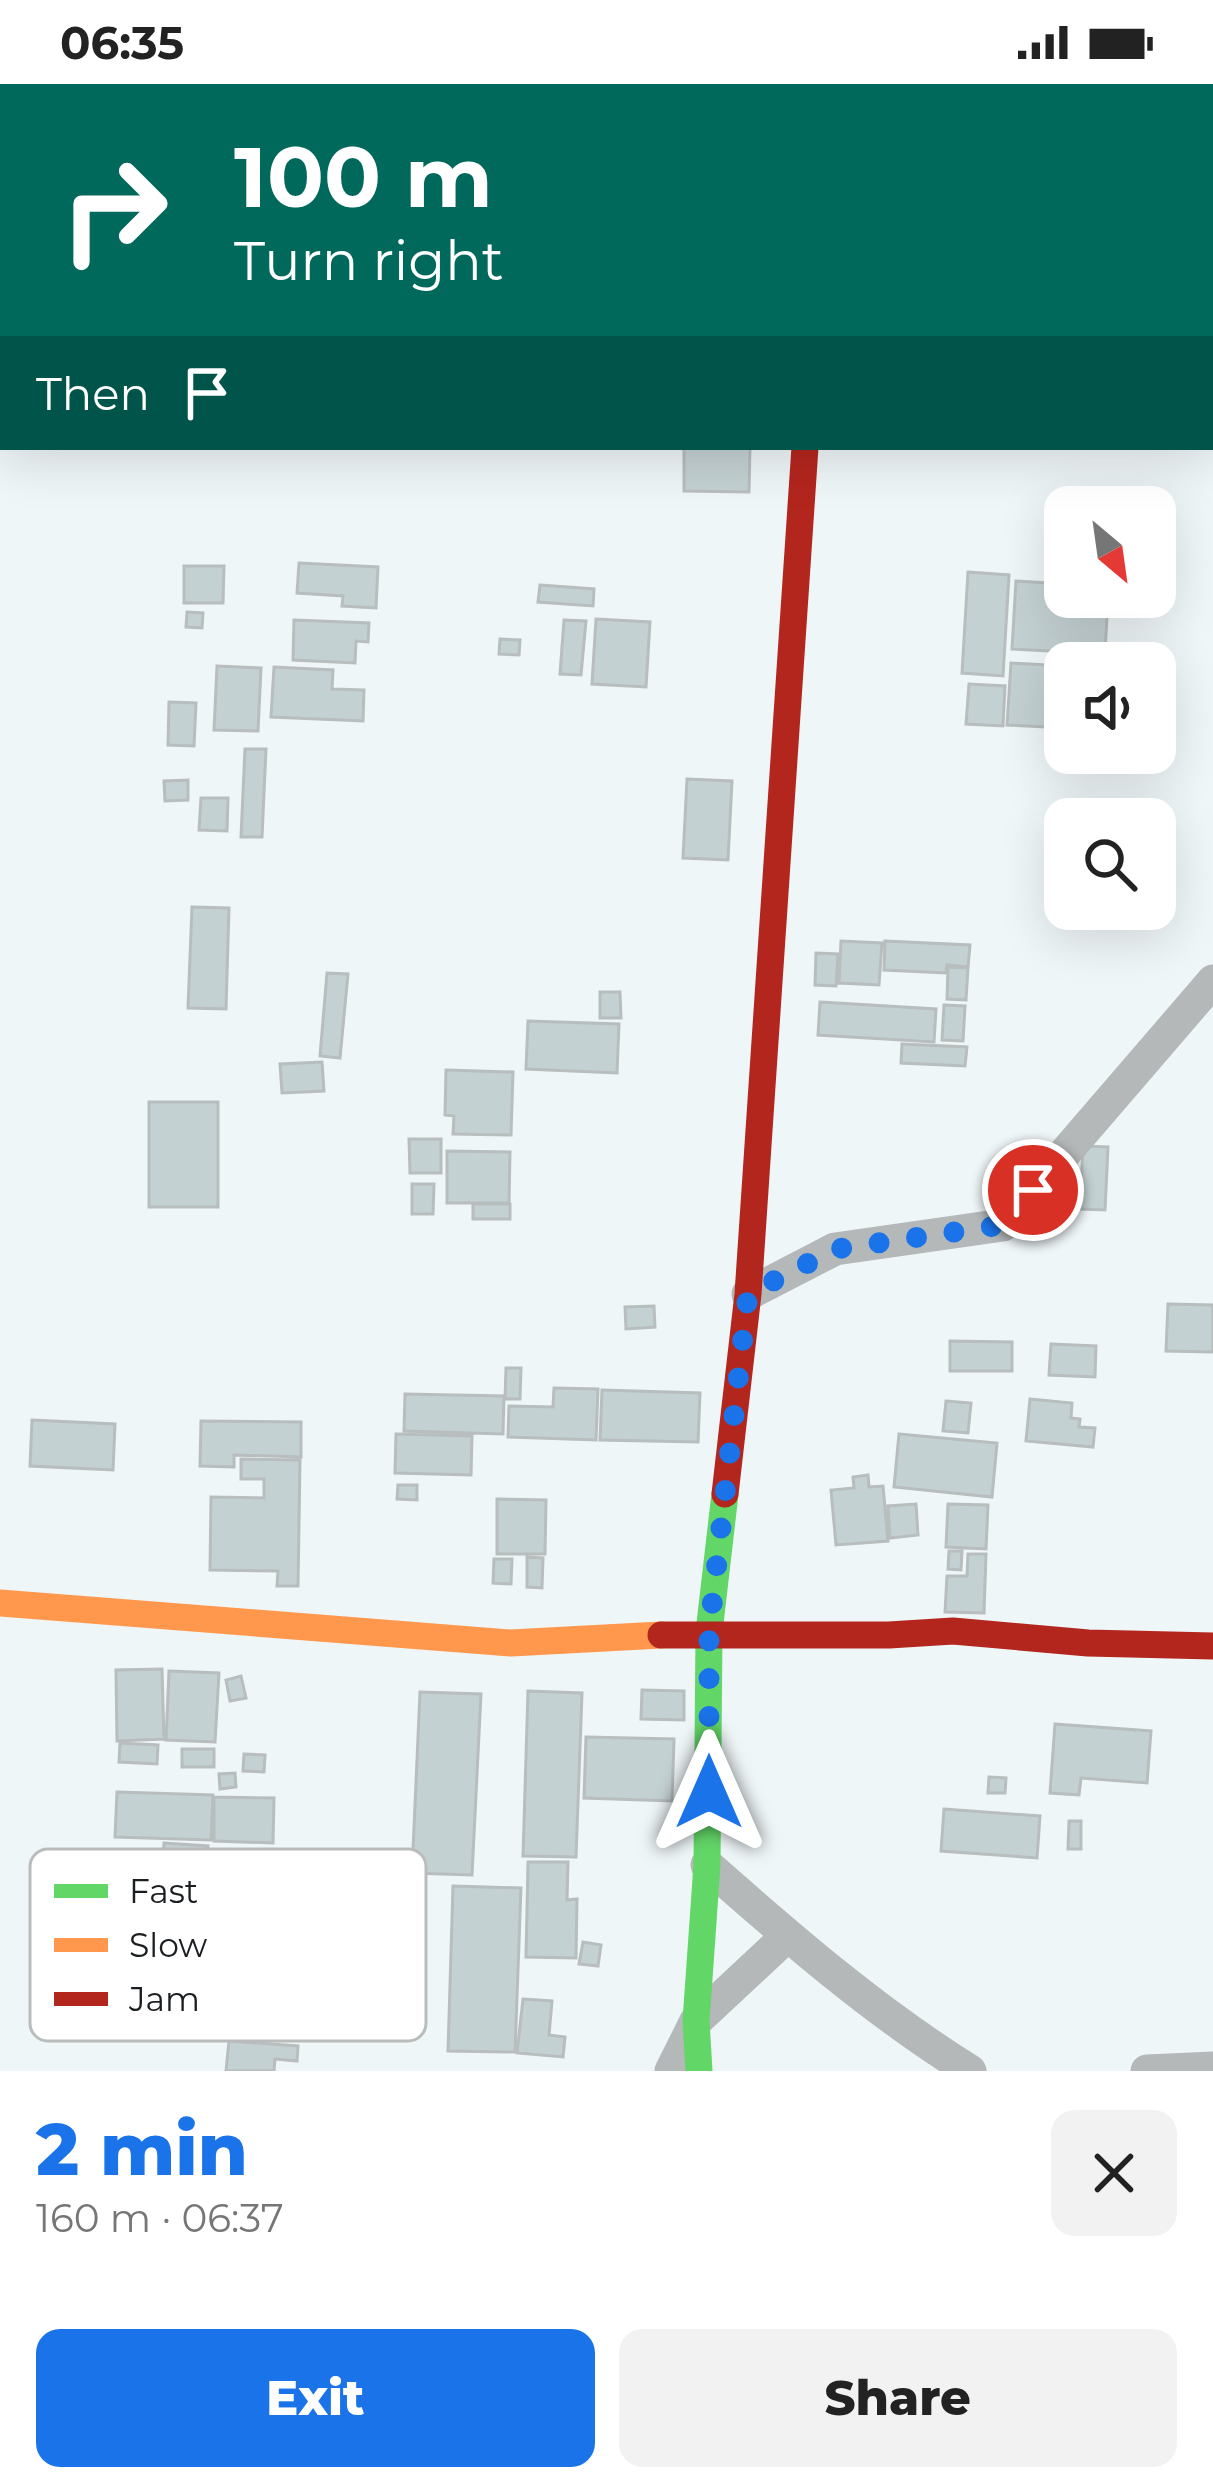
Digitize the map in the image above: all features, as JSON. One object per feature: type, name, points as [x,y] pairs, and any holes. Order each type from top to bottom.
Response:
[{"type":"street","points":[[699,2071],[709,1632],[748,1294],[805,450]]},
{"type":"street","points":[[748,1294],[836,1249],[1003,1225],[1213,981]]},
{"type":"street","points":[[0,1603],[511,1643],[709,1632],[889,1636],[953,1631],[1088,1643],[1213,1646]]},
{"type":"street","points":[[707,1865],[787,1936],[914,2036],[970,2071]]},
{"type":"street","points":[[671,2071],[697,2021],[787,1936]]},
{"type":"street","points":[[1147,2071],[1213,2068]]},
{"type":"building","points":[[684,450],[750,450],[749,492],[684,491]]},
{"type":"building","points":[[299,563],[378,567],[376,608],[342,606],[343,596],[297,593]]},
{"type":"building","points":[[184,566],[224,566],[223,603],[184,603]]},
{"type":"building","points":[[968,572],[1009,575],[1003,676],[962,673]]},
{"type":"building","points":[[1016,581],[1044,583],[1044,618],[1107,618],[1106,642],[1044,642],[1044,651],[1012,649]]},
{"type":"building","points":[[540,585],[594,589],[593,606],[538,602]]},
{"type":"building","points":[[187,612],[203,613],[202,628],[186,627]]},
{"type":"building","points":[[596,619],[650,622],[646,687],[592,684]]},
{"type":"building","points":[[294,620],[369,623],[368,642],[356,641],[355,663],[293,660]]},
{"type":"building","points":[[564,620],[586,621],[581,675],[560,674]]},
{"type":"building","points":[[500,639],[520,640],[519,655],[499,654]]},
{"type":"building","points":[[1011,663],[1044,665],[1044,727],[1007,725]]},
{"type":"building","points":[[217,666],[261,668],[258,731],[214,730]]},
{"type":"building","points":[[274,667],[333,670],[332,689],[364,690],[363,721],[271,717]]},
{"type":"building","points":[[969,684],[1005,686],[1003,726],[966,724]]},
{"type":"building","points":[[169,702],[196,703],[194,746],[168,745]]},
{"type":"building","points":[[245,749],[266,749],[262,837],[241,837]]},
{"type":"building","points":[[687,779],[732,781],[728,860],[683,858]]},
{"type":"building","points":[[188,780],[188,800],[165,801],[164,781]]},
{"type":"building","points":[[201,798],[228,798],[227,831],[199,830]]},
{"type":"building","points":[[192,907],[229,908],[226,1009],[188,1008]]},
{"type":"building","points":[[841,941],[882,943],[879,985],[839,983]]},
{"type":"building","points":[[885,941],[970,945],[968,967],[947,965],[946,973],[884,970]]},
{"type":"building","points":[[816,953],[838,954],[836,986],[815,985]]},
{"type":"building","points":[[948,967],[968,968],[966,1000],[947,999]]},
{"type":"building","points":[[327,973],[348,974],[340,1058],[320,1056]]},
{"type":"building","points":[[600,992],[620,992],[621,1018],[600,1018]]},
{"type":"building","points":[[820,1002],[936,1009],[934,1042],[818,1035]]},
{"type":"building","points":[[944,1005],[965,1006],[963,1041],[942,1040]]},
{"type":"building","points":[[528,1021],[619,1024],[617,1073],[526,1069]]},
{"type":"building","points":[[902,1044],[967,1047],[965,1066],[901,1063]]},
{"type":"building","points":[[322,1062],[324,1091],[282,1093],[280,1064]]},
{"type":"building","points":[[446,1070],[513,1072],[511,1135],[453,1134],[454,1116],[445,1115]]},
{"type":"building","points":[[149,1102],[218,1102],[218,1207],[149,1207]]},
{"type":"building","points":[[409,1139],[441,1139],[441,1173],[410,1173]]},
{"type":"building","points":[[1083,1146],[1108,1147],[1105,1210],[1080,1209]]},
{"type":"building","points":[[447,1151],[510,1152],[509,1203],[447,1203]]},
{"type":"building","points":[[412,1184],[434,1184],[433,1214],[412,1214]]},
{"type":"building","points":[[473,1204],[510,1204],[510,1219],[473,1219]]},
{"type":"building","points":[[1168,1304],[1213,1305],[1213,1352],[1166,1351]]},
{"type":"building","points":[[654,1306],[655,1327],[626,1329],[625,1307]]},
{"type":"building","points":[[950,1341],[1012,1342],[1012,1371],[950,1371]]},
{"type":"building","points":[[1051,1344],[1096,1346],[1095,1377],[1049,1375]]},
{"type":"building","points":[[506,1368],[521,1368],[520,1399],[505,1399]]},
{"type":"building","points":[[554,1388],[598,1389],[596,1440],[508,1437],[509,1406],[553,1407]]},
{"type":"building","points":[[602,1390],[700,1393],[698,1442],[600,1440]]},
{"type":"building","points":[[405,1394],[504,1396],[503,1434],[404,1431]]},
{"type":"building","points":[[1030,1399],[1072,1403],[1071,1418],[1080,1419],[1079,1427],[1095,1428],[1093,1447],[1026,1441]]},
{"type":"building","points":[[946,1401],[971,1403],[968,1433],[943,1431]]},
{"type":"building","points":[[32,1420],[115,1424],[113,1470],[30,1466]]},
{"type":"building","points":[[201,1421],[301,1422],[301,1457],[234,1455],[234,1467],[200,1466]]},
{"type":"building","points":[[396,1434],[472,1436],[471,1475],[395,1473]]},
{"type":"building","points":[[899,1434],[997,1443],[992,1497],[894,1487]]},
{"type":"building","points":[[241,1459],[300,1460],[298,1586],[277,1586],[278,1571],[210,1570],[211,1497],[264,1498],[264,1479],[241,1479]]},
{"type":"building","points":[[868,1475],[869,1487],[883,1486],[888,1541],[836,1545],[831,1490],[854,1488],[853,1477]]},
{"type":"building","points":[[398,1485],[417,1485],[417,1500],[397,1499]]},
{"type":"building","points":[[497,1499],[546,1500],[545,1554],[497,1554]]},
{"type":"building","points":[[916,1504],[918,1535],[890,1538],[888,1506]]},
{"type":"building","points":[[948,1504],[988,1505],[986,1549],[946,1547]]},
{"type":"building","points":[[949,1551],[962,1551],[961,1570],[948,1569]]},
{"type":"building","points":[[968,1554],[986,1554],[984,1613],[945,1612],[947,1576],[967,1576]]},
{"type":"building","points":[[527,1557],[543,1558],[542,1588],[527,1587]]},
{"type":"building","points":[[494,1559],[512,1559],[511,1584],[493,1583]]},
{"type":"building","points":[[162,1669],[164,1739],[117,1741],[116,1670]]},
{"type":"building","points":[[169,1671],[219,1673],[215,1742],[166,1740]]},
{"type":"building","points":[[241,1676],[246,1698],[230,1701],[226,1680]]},
{"type":"building","points":[[642,1690],[684,1691],[684,1720],[641,1719]]},
{"type":"building","points":[[528,1691],[582,1693],[576,1857],[523,1856]]},
{"type":"building","points":[[420,1692],[481,1694],[472,1875],[426,1873],[426,1849],[413,1849]]},
{"type":"building","points":[[1055,1724],[1151,1731],[1147,1783],[1081,1778],[1079,1795],[1050,1793]]},
{"type":"building","points":[[586,1737],[674,1739],[672,1801],[584,1798]]},
{"type":"building","points":[[120,1743],[158,1745],[157,1764],[119,1762]]},
{"type":"building","points":[[182,1749],[214,1749],[214,1767],[182,1767]]},
{"type":"building","points":[[244,1754],[265,1755],[264,1772],[243,1771]]},
{"type":"building","points":[[235,1773],[236,1787],[220,1789],[219,1774]]},
{"type":"building","points":[[989,1777],[1006,1778],[1005,1793],[988,1793]]},
{"type":"building","points":[[117,1792],[213,1795],[211,1840],[115,1837]]},
{"type":"building","points":[[214,1797],[274,1798],[273,1843],[214,1841]]},
{"type":"building","points":[[944,1809],[1040,1816],[1037,1858],[941,1851]]},
{"type":"building","points":[[1069,1821],[1081,1821],[1081,1849],[1068,1849]]},
{"type":"building","points":[[164,1843],[208,1846],[208,1849],[164,1849]]},
{"type":"building","points":[[528,1862],[568,1862],[567,1900],[577,1899],[576,1958],[526,1957]]},
{"type":"building","points":[[453,1886],[521,1888],[515,2052],[448,2051]]},
{"type":"building","points":[[583,1942],[601,1945],[598,1966],[579,1964]]},
{"type":"building","points":[[523,1999],[552,2001],[549,2035],[565,2037],[563,2057],[517,2053]]},
{"type":"building","points":[[229,2041],[298,2046],[297,2061],[275,2059],[274,2071],[226,2071]]},
{"type":"traffic: fast","points":[[699,2071],[696,2021],[707,1865],[709,1632],[725,1494]]},
{"type":"traffic: slow","points":[[0,1603],[511,1643],[661,1635]]},
{"type":"traffic: jam","points":[[725,1494],[748,1294],[805,450]]},
{"type":"traffic: jam","points":[[661,1635],[953,1631],[1088,1643],[1213,1646]]},
{"type":"route","points":[[709,1792],[709,1632],[748,1294],[836,1249],[1003,1225],[1033,1190]]}]
